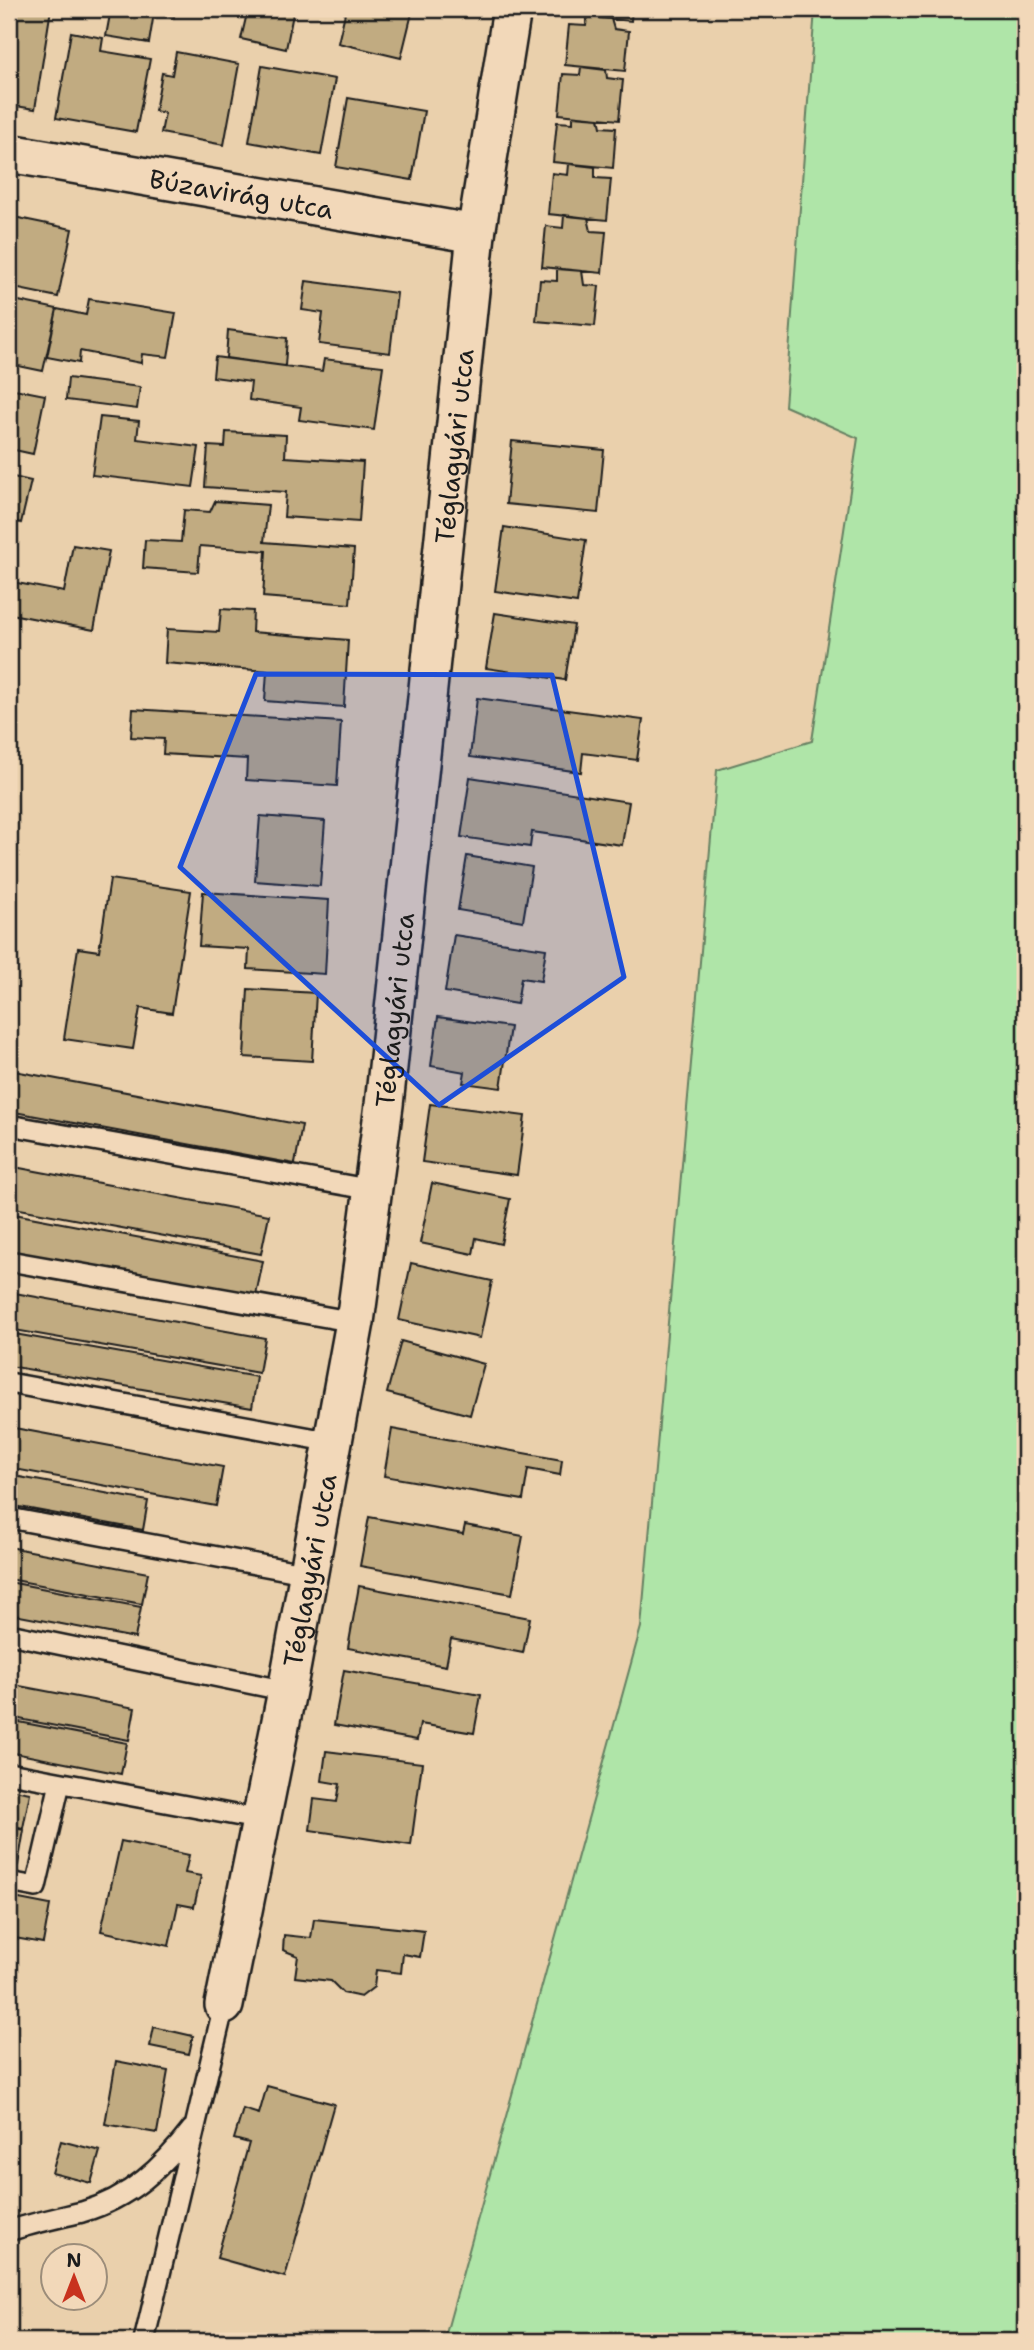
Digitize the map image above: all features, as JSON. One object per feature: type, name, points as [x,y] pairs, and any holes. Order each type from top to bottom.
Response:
[{"type":"street","name":"Téglagyári utca","points":[[224,2005],[287,1691],[355,1322],[386,1091],[476,234],[512,9]]},
{"type":"street","name":"Búzavirág utca","points":[[9,153],[476,234]]},
{"type":"lane","points":[[9,1125],[373,1190]]},
{"type":"lane","points":[[9,1261],[355,1322]]},
{"type":"lane","points":[[9,1383],[333,1442]]},
{"type":"lane","points":[[9,1518],[309,1574]]},
{"type":"lane","points":[[9,1633],[287,1691]]},
{"type":"lane","points":[[9,1773],[262,1820]]},
{"type":"lane","points":[[9,1882],[36,1887],[60,1783]]},
{"type":"lane","points":[[144,2340],[224,2005]]},
{"type":"lane","points":[[9,2231],[85,2211],[116,2199],[169,2159],[196,2124]]},
{"type":"highlighted area","points":[[256,674],[552,675],[624,977],[439,1105],[180,867]]},
{"type":"green space","points":[[815,9],[1025,9],[1025,2341],[444,2341],[641,1627],[717,770],[812,741],[858,438],[785,406]]},
{"type":"building","points":[[15,9],[51,9],[35,109],[9,105],[9,39]]},
{"type":"building","points":[[111,9],[175,9],[174,17],[154,13],[149,43],[106,36]]},
{"type":"building","points":[[248,9],[294,9],[286,49],[241,39]]},
{"type":"building","points":[[346,9],[413,9],[401,58],[338,43]]},
{"type":"building","points":[[572,9],[632,9],[631,21],[572,15]]},
{"type":"building","points":[[587,17],[611,19],[614,29],[629,31],[625,71],[565,65],[569,25],[586,26]]},
{"type":"building","points":[[71,32],[103,38],[101,51],[150,59],[136,132],[56,118]]},
{"type":"building","points":[[176,52],[239,64],[224,145],[161,133],[165,113],[155,111],[162,73],[172,75]]},
{"type":"building","points":[[262,66],[335,79],[321,155],[249,142]]},
{"type":"building","points":[[581,67],[606,70],[607,78],[623,80],[619,120],[559,114],[563,74],[580,75]]},
{"type":"building","points":[[348,98],[424,111],[412,180],[336,167]]},
{"type":"building","points":[[573,116],[599,118],[601,127],[616,128],[613,168],[553,162],[557,122],[573,123]]},
{"type":"building","points":[[569,164],[595,167],[595,178],[611,179],[607,220],[548,214],[552,173],[568,175]]},
{"type":"building","points":[[564,215],[588,218],[591,231],[606,232],[602,273],[542,267],[546,226],[563,228]]},
{"type":"building","points":[[9,216],[72,229],[58,297],[9,287]]},
{"type":"building","points":[[557,269],[582,271],[584,285],[599,286],[595,326],[536,321],[540,280],[557,281]]},
{"type":"building","points":[[306,281],[397,293],[390,353],[319,344],[323,313],[302,310]]},
{"type":"building","points":[[9,299],[57,309],[43,371],[9,364]]},
{"type":"building","points":[[89,299],[176,313],[168,357],[142,354],[141,363],[80,351],[79,363],[47,357],[57,309],[86,315]]},
{"type":"building","points":[[228,330],[287,338],[285,366],[226,358]]},
{"type":"building","points":[[215,357],[322,371],[324,359],[383,366],[374,430],[299,420],[301,407],[249,400],[251,382],[213,377]]},
{"type":"building","points":[[68,378],[140,387],[137,409],[66,400]]},
{"type":"building","points":[[9,388],[45,395],[33,454],[10,449],[9,457]]},
{"type":"building","points":[[100,417],[139,421],[137,439],[199,447],[193,487],[92,475]]},
{"type":"building","points":[[226,432],[286,435],[285,457],[363,462],[359,522],[284,517],[286,492],[205,487],[208,446],[225,447]]},
{"type":"building","points":[[512,441],[604,450],[598,513],[506,504]]},
{"type":"building","points":[[9,476],[31,481],[21,523],[9,520]]},
{"type":"building","points":[[215,501],[268,505],[264,542],[354,549],[350,604],[263,597],[266,551],[200,546],[198,572],[143,568],[145,540],[181,542],[184,510],[210,512]]},
{"type":"building","points":[[504,527],[586,540],[577,603],[495,591]]},
{"type":"building","points":[[73,545],[109,551],[94,630],[11,614],[9,627],[9,569],[14,570],[12,582],[64,592]]},
{"type":"building","points":[[221,609],[253,611],[252,632],[348,640],[344,707],[265,701],[267,671],[165,663],[167,629],[219,632]]},
{"type":"building","points":[[495,613],[574,625],[565,680],[486,668]]},
{"type":"building","points":[[477,698],[643,720],[637,760],[583,753],[581,772],[470,757]]},
{"type":"building","points":[[133,709],[341,722],[337,786],[246,780],[247,759],[163,754],[164,739],[131,737]]},
{"type":"building","points":[[470,777],[629,802],[622,845],[532,832],[530,847],[461,837]]},
{"type":"building","points":[[260,816],[325,821],[320,886],[255,881]]},
{"type":"building","points":[[467,856],[532,867],[523,921],[458,910]]},
{"type":"building","points":[[110,879],[191,891],[172,1013],[140,1008],[133,1049],[64,1039],[78,948],[99,951]]},
{"type":"building","points":[[203,892],[329,900],[325,974],[248,969],[249,949],[199,946]]},
{"type":"building","points":[[454,935],[546,949],[541,981],[521,978],[517,1004],[445,992]]},
{"type":"building","points":[[248,989],[316,993],[312,1061],[244,1057]]},
{"type":"building","points":[[438,1017],[510,1027],[501,1088],[463,1083],[465,1072],[431,1066]]},
{"type":"building","points":[[9,1070],[302,1125],[295,1164],[9,1111]]},
{"type":"building","points":[[430,1104],[525,1116],[517,1175],[422,1162]]},
{"type":"building","points":[[9,1166],[269,1215],[261,1254],[9,1207]]},
{"type":"building","points":[[432,1183],[510,1199],[501,1244],[476,1238],[473,1254],[420,1243]]},
{"type":"building","points":[[9,1213],[263,1261],[255,1300],[9,1254]]},
{"type":"building","points":[[411,1263],[492,1281],[480,1338],[399,1320]]},
{"type":"building","points":[[9,1292],[265,1338],[259,1373],[9,1329]]},
{"type":"building","points":[[9,1333],[257,1377],[252,1408],[9,1366]]},
{"type":"building","points":[[401,1341],[484,1364],[470,1415],[387,1393]]},
{"type":"building","points":[[9,1427],[223,1467],[216,1506],[9,1468]]},
{"type":"building","points":[[392,1429],[562,1460],[560,1475],[528,1469],[523,1500],[384,1476]]},
{"type":"building","points":[[9,1475],[148,1501],[143,1530],[9,1505]]},
{"type":"building","points":[[369,1517],[463,1534],[465,1525],[523,1536],[512,1594],[360,1566]]},
{"type":"building","points":[[9,1547],[148,1573],[142,1604],[9,1579]]},
{"type":"building","points":[[9,1582],[141,1607],[135,1638],[9,1614]]},
{"type":"building","points":[[359,1586],[530,1618],[523,1653],[451,1639],[446,1666],[348,1648]]},
{"type":"building","points":[[344,1670],[481,1695],[474,1733],[420,1724],[417,1740],[334,1725]]},
{"type":"building","points":[[9,1684],[135,1708],[129,1740],[9,1717]]},
{"type":"building","points":[[9,1720],[127,1743],[121,1774],[9,1752]]},
{"type":"building","points":[[326,1751],[422,1763],[411,1845],[310,1830],[314,1799],[337,1802],[340,1784],[322,1781]]},
{"type":"building","points":[[9,1789],[30,1793],[23,1828],[9,1825]]},
{"type":"building","points":[[9,1827],[24,1830],[18,1865],[9,1863]]},
{"type":"building","points":[[121,1841],[189,1855],[185,1873],[201,1876],[194,1907],[178,1904],[169,1946],[101,1931]]},
{"type":"building","points":[[9,1897],[50,1905],[43,1943],[9,1937]]},
{"type":"building","points":[[314,1919],[424,1931],[420,1957],[403,1954],[401,1973],[376,1970],[374,1987],[361,1997],[343,1993],[331,1981],[295,1977],[298,1956],[283,1950],[284,1935],[311,1938]]},
{"type":"building","points":[[154,2027],[193,2036],[189,2054],[150,2046]]},
{"type":"building","points":[[116,2061],[168,2071],[157,2133],[105,2124]]},
{"type":"building","points":[[267,2086],[334,2104],[285,2277],[217,2258],[249,2143],[234,2139],[243,2109],[259,2114]]},
{"type":"building","points":[[61,2141],[100,2151],[91,2183],[52,2173]]}]
